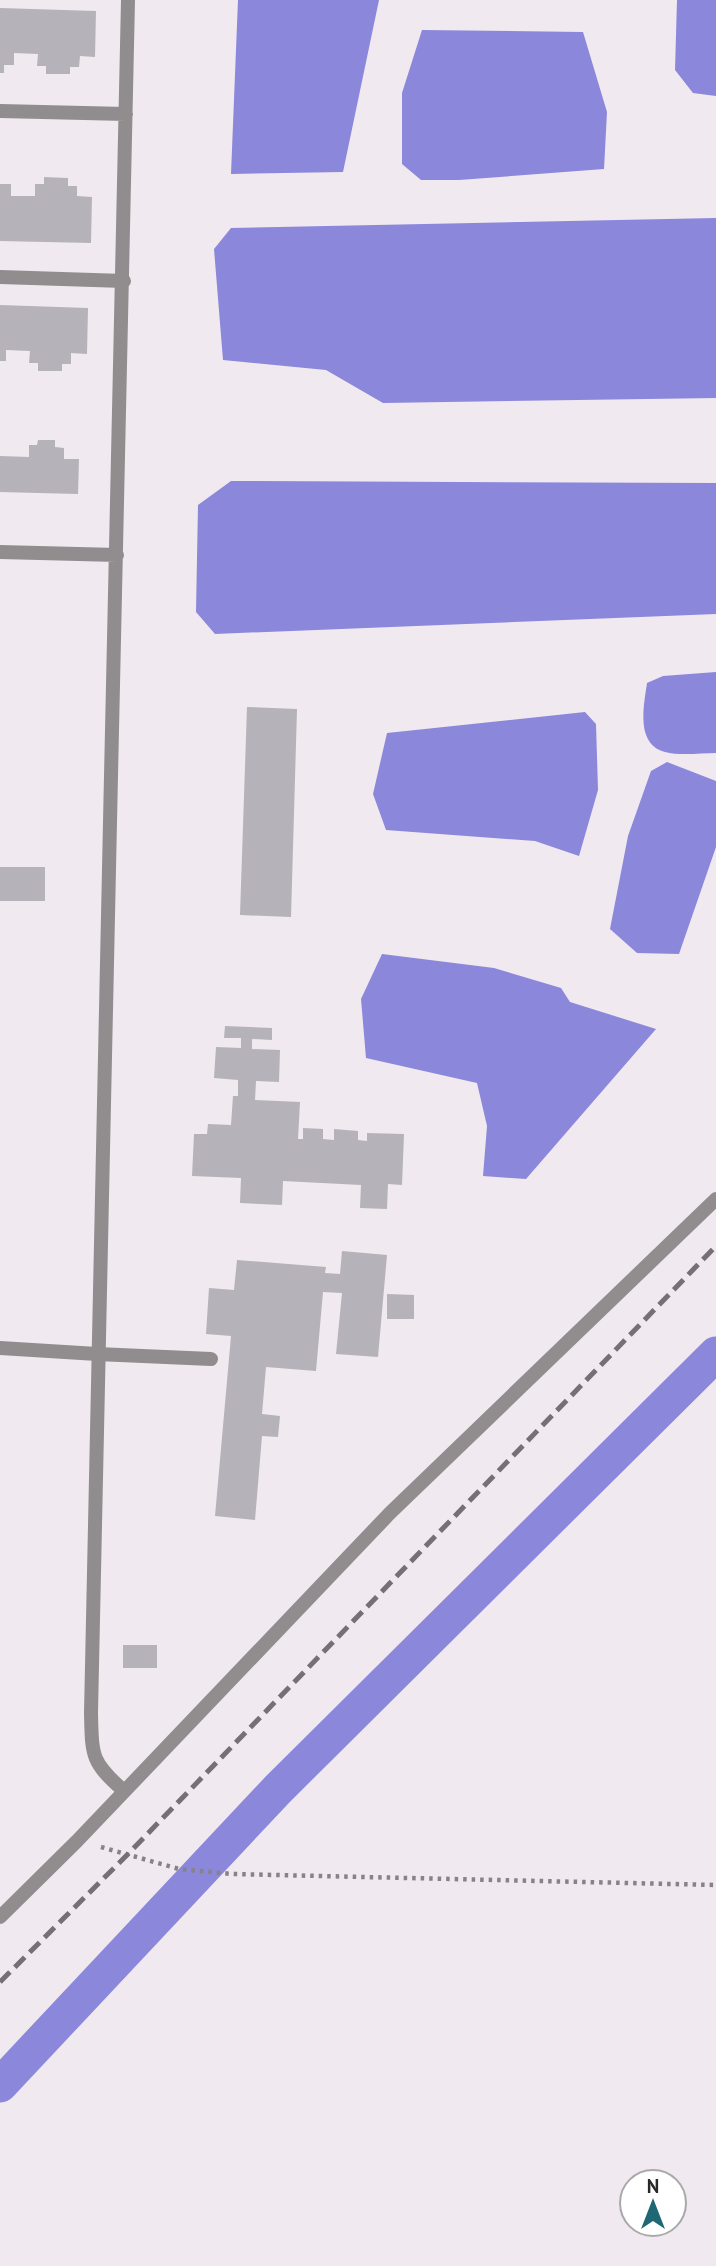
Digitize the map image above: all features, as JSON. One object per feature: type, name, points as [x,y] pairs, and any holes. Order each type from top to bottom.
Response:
[{"type":"street","points":[[124,1791],[102,1772],[93,1756],[92,1738],[97,1354],[124,281],[128,0]]},
{"type":"street","points":[[0,111],[126,114]]},
{"type":"street","points":[[0,276],[124,281]]},
{"type":"street","points":[[0,552],[117,555]]},
{"type":"street","points":[[0,1917],[77,1841],[390,1513],[716,1199]]},
{"type":"street","points":[[0,1348],[211,1359]]},
{"type":"path","points":[[77,1841],[179,1869],[232,1874],[716,1885]]},
{"type":"shaded area","points":[[238,0],[379,0],[343,172],[231,174]]},
{"type":"shaded area","points":[[677,0],[716,0],[716,96],[693,93],[675,70]]},
{"type":"shaded area","points":[[422,30],[583,32],[607,112],[604,169],[459,180],[421,180],[402,164],[402,93]]},
{"type":"shaded area","points":[[716,218],[716,398],[383,403],[326,370],[223,360],[214,249],[231,228]]},
{"type":"shaded area","points":[[231,481],[716,483],[716,614],[215,634],[196,612],[198,505]]},
{"type":"shaded area","points":[[716,672],[716,753],[677,754],[655,748],[645,732],[644,702],[647,683],[663,676]]},
{"type":"shaded area","points":[[585,712],[596,724],[598,790],[579,856],[535,841],[386,830],[373,794],[387,733]]},
{"type":"shaded area","points":[[667,762],[716,781],[716,847],[679,954],[637,953],[610,929],[628,836],[651,771]]},
{"type":"shaded area","points":[[382,954],[494,968],[561,988],[570,1002],[656,1029],[526,1179],[483,1176],[487,1126],[477,1083],[366,1058],[361,999]]},
{"type":"building","points":[[0,8],[96,11],[95,57],[80,56],[79,67],[70,67],[70,74],[46,74],[46,66],[37,66],[38,54],[14,53],[14,65],[4,65],[4,73],[0,73]]},
{"type":"building","points":[[44,177],[68,178],[68,186],[77,186],[77,196],[92,197],[91,243],[0,241],[0,184],[11,184],[11,196],[35,196],[35,184],[44,184]]},
{"type":"building","points":[[0,305],[88,308],[87,354],[71,353],[71,364],[62,364],[62,371],[38,371],[38,363],[29,363],[30,351],[6,350],[6,361],[0,361]]},
{"type":"building","points":[[38,440],[55,440],[55,447],[64,448],[64,459],[79,459],[78,494],[0,492],[0,456],[29,457],[29,445],[37,445]]},
{"type":"building","points":[[247,707],[297,709],[291,917],[240,915]]},
{"type":"building","points":[[0,867],[45,867],[45,901],[0,901]]},
{"type":"building","points":[[225,1026],[272,1028],[272,1040],[252,1039],[252,1049],[280,1050],[279,1082],[256,1081],[255,1100],[300,1102],[298,1139],[303,1139],[303,1128],[323,1129],[323,1139],[334,1140],[334,1129],[358,1131],[358,1140],[367,1141],[367,1133],[404,1134],[402,1185],[388,1184],[387,1209],[360,1208],[361,1185],[283,1181],[282,1205],[240,1203],[241,1178],[192,1176],[194,1134],[207,1134],[208,1124],[231,1125],[233,1096],[238,1096],[238,1080],[214,1078],[216,1047],[241,1048],[241,1038],[224,1038]]},
{"type":"building","points":[[342,1251],[387,1255],[378,1357],[336,1354],[342,1293],[323,1292],[316,1371],[266,1367],[262,1414],[280,1416],[278,1437],[262,1436],[255,1520],[215,1516],[231,1336],[206,1334],[209,1288],[234,1290],[237,1260],[326,1267],[325,1273],[340,1274]]},
{"type":"building","points":[[387,1294],[414,1295],[414,1319],[387,1319]]},
{"type":"building","points":[[123,1645],[157,1645],[157,1668],[123,1668]]},
{"type":"waterway","points":[[0,2085],[278,1789],[716,1354]]},
{"type":"railway","points":[[0,1982],[128,1854],[716,1246]]}]
